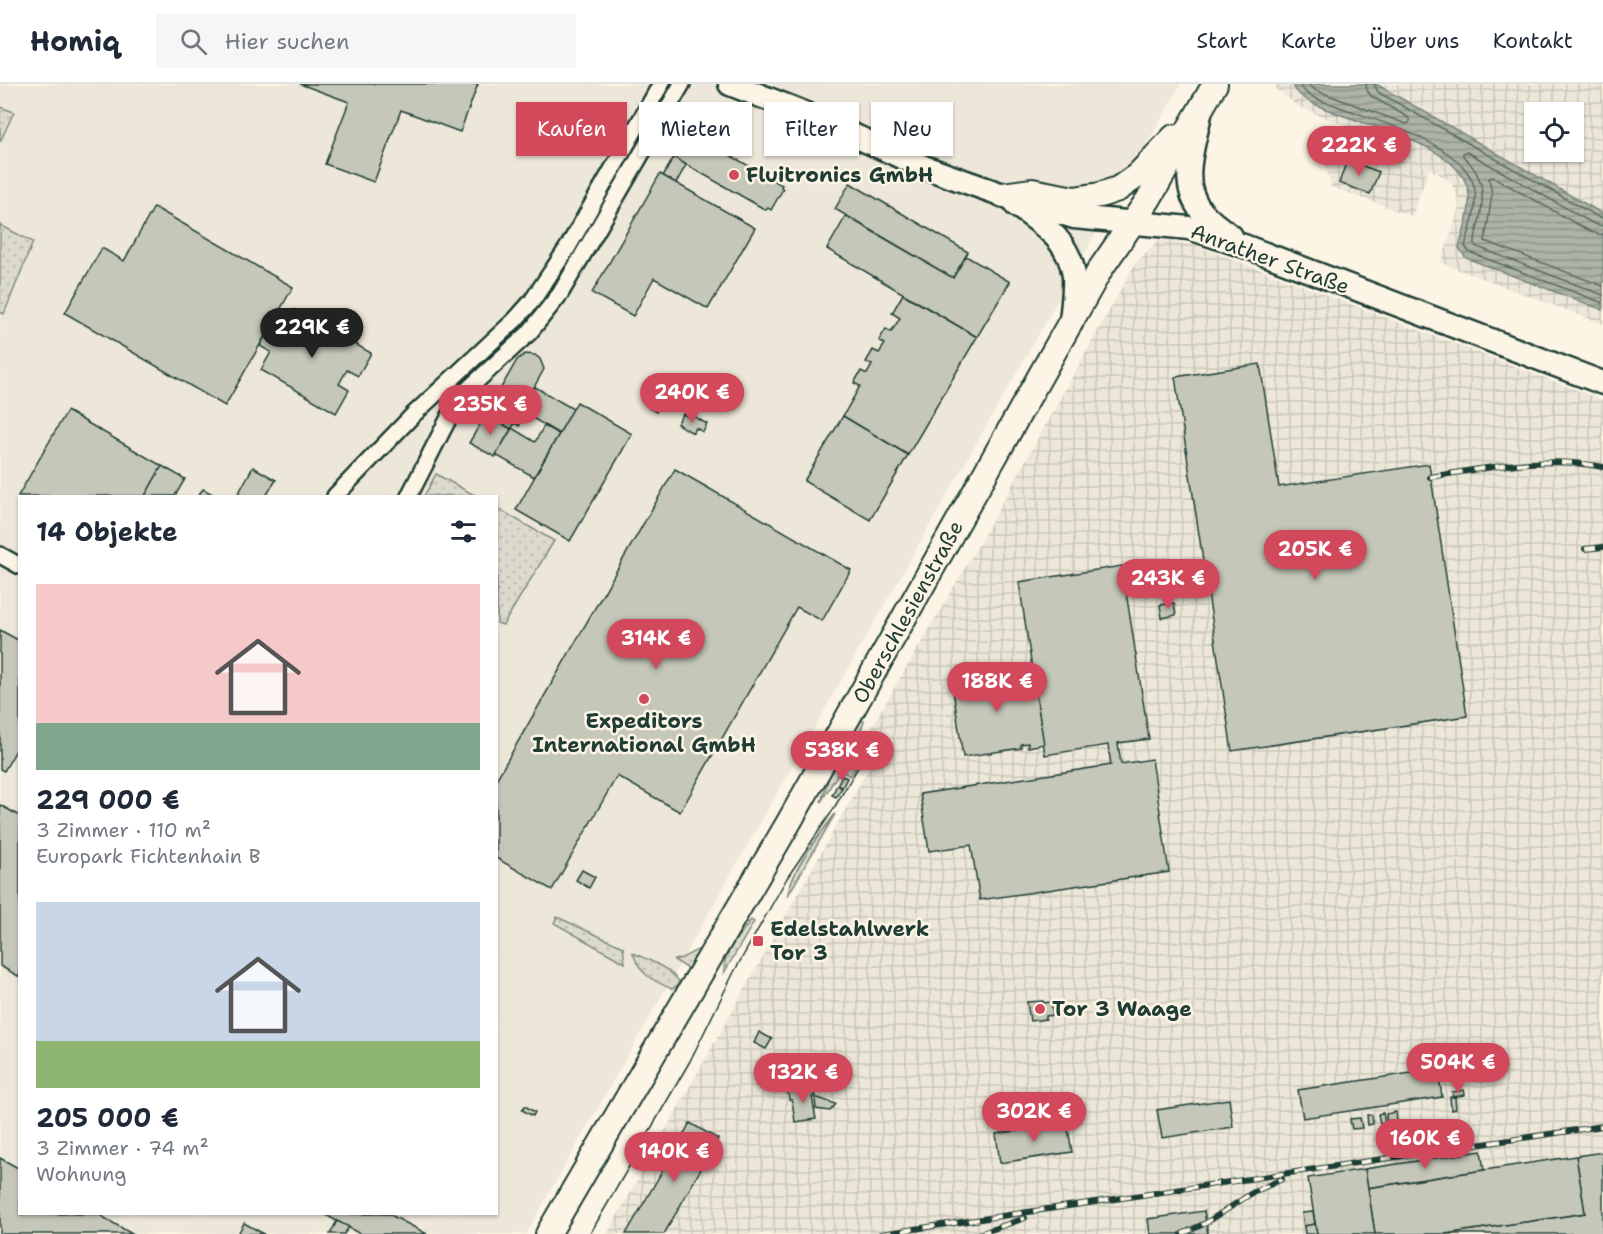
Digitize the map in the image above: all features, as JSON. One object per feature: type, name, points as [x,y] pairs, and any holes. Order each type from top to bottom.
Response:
[{"type":"main road","name":"Anrather Straße","points":[[730,84],[797,110],[924,167],[1003,195],[1074,217],[1189,228],[1244,246],[1603,383]]},
{"type":"main road","name":"Oberschlesienstraße","points":[[548,1234],[789,822],[1101,268],[1148,200],[1215,84]]},
{"type":"main road","points":[[1003,195],[1032,191],[1074,199],[1100,195],[1118,189],[1138,175],[1201,110]]},
{"type":"main road","points":[[1201,110],[1188,173],[1188,185],[1193,200],[1203,213],[1244,246]]},
{"type":"main road","points":[[1003,195],[1048,228],[1062,243],[1068,254],[1074,278],[1071,323]]},
{"type":"street","points":[[336,495],[414,414],[515,320],[545,284],[661,84]]},
{"type":"street","points":[[410,495],[455,406],[467,390],[529,333],[560,294],[682,84]]},
{"type":"street","points":[[545,284],[560,294]]},
{"type":"street","points":[[0,555],[18,565]]},
{"type":"shaded area","points":[[0,84],[1181,84],[526,1234],[0,1234],[0,312],[4,314],[33,242],[0,225],[0,142],[14,113],[0,107]]},
{"type":"shaded area","points":[[1277,84],[1603,84],[1603,324],[1441,263],[1459,210],[1454,188],[1439,174],[1429,169],[1412,216],[1331,187],[1325,162],[1336,133],[1376,147],[1379,139],[1299,107],[1275,88]]},
{"type":"shaded area","points":[[0,107],[14,112],[0,142]]},
{"type":"shaded area","points":[[0,225],[33,242],[4,314],[0,312]]},
{"type":"shaded area","points":[[1159,240],[1195,245],[1603,400],[1603,1234],[607,1234],[870,766],[872,755],[866,736],[979,544],[1135,264]]},
{"type":"shaded area","points":[[436,474],[474,495],[425,495]]},
{"type":"shaded area","points":[[498,509],[554,541],[503,625],[498,623]]},
{"type":"shaded area","points":[[861,720],[864,721],[859,736],[866,754],[862,756],[850,776],[840,770],[821,802],[830,774]]},
{"type":"shaded area","points":[[835,814],[787,897],[800,864]]},
{"type":"shaded area","points":[[557,917],[623,947],[625,963],[554,923]]},
{"type":"shaded area","points":[[751,920],[754,922],[724,973],[729,951]]},
{"type":"shaded area","points":[[697,950],[700,952],[690,970],[674,960],[682,958]]},
{"type":"shaded area","points":[[633,953],[669,971],[679,981],[677,986],[672,989],[647,976]]},
{"type":"water","points":[[1293,84],[1376,84],[1603,214],[1603,310],[1466,258],[1459,248],[1465,227],[1469,196],[1468,189],[1456,168],[1435,152],[1408,138],[1321,107],[1302,96]]},
{"type":"building","points":[[300,84],[478,84],[460,132],[401,110],[374,182],[325,164],[349,102]]},
{"type":"building","name":"Fluitronics GmbH","points":[[671,156],[731,156],[782,185],[783,189],[771,210],[768,208],[766,210]]},
{"type":"building","points":[[674,157],[686,165],[676,183],[663,176]]},
{"type":"building","points":[[1347,160],[1379,172],[1370,194],[1339,183]]},
{"type":"building","points":[[660,174],[755,228],[708,309],[654,278],[633,316],[592,293]]},
{"type":"building","points":[[850,183],[968,252],[953,278],[835,209]]},
{"type":"building","points":[[154,207],[293,287],[225,406],[65,313],[102,248],[124,261]]},
{"type":"building","points":[[846,216],[953,278],[966,256],[1010,282],[977,337],[827,249]]},
{"type":"building","points":[[903,294],[977,337],[908,455],[843,416],[860,386],[854,383],[861,371],[867,374],[872,365],[866,362],[873,350],[879,353],[885,344],[879,340],[886,329],[891,332],[900,318],[892,313]]},
{"type":"building","points":[[295,310],[371,353],[358,376],[347,370],[339,384],[349,390],[336,413],[261,370],[271,352],[260,346],[274,321],[285,328]]},
{"type":"building","points":[[525,354],[535,355],[540,359],[544,369],[521,411],[525,414],[519,426],[515,423],[511,429],[486,414],[517,360]]},
{"type":"building","points":[[1260,364],[1279,487],[1429,464],[1467,716],[1232,751],[1175,377]]},
{"type":"building","points":[[535,387],[573,409],[559,434],[521,411]]},
{"type":"building","points":[[654,399],[661,403],[656,412],[649,408]]},
{"type":"building","points":[[577,402],[632,434],[570,541],[516,510]]},
{"type":"building","points":[[67,411],[162,466],[146,495],[19,495]]},
{"type":"building","points":[[486,414],[511,429],[495,457],[469,443]]},
{"type":"building","points":[[683,414],[690,418],[692,415],[707,424],[703,432],[696,428],[693,433],[677,424]]},
{"type":"building","points":[[843,416],[908,455],[870,520],[804,481]]},
{"type":"building","points":[[544,426],[559,434],[534,477],[496,455],[512,428],[535,442]]},
{"type":"building","points":[[162,466],[185,479],[176,495],[146,495]]},
{"type":"building","points":[[253,467],[276,480],[267,495],[238,495]]},
{"type":"building","name":"Expeditors International GmbH","points":[[675,469],[851,570],[822,621],[797,607],[680,812],[617,776],[552,890],[498,859],[498,777]]},
{"type":"building","points":[[203,489],[214,495],[199,495]]},
{"type":"building","points":[[1166,559],[1167,564],[1154,566],[1154,561]]},
{"type":"building","points":[[1168,565],[1173,593],[1159,595],[1155,567]]},
{"type":"building","points":[[1122,566],[1149,739],[1118,743],[1121,764],[1152,759],[1169,872],[980,900],[971,845],[929,851],[920,794],[1111,765],[1108,745],[1045,755],[1019,582]]},
{"type":"building","points":[[1174,603],[1176,615],[1162,618],[1160,605]]},
{"type":"building","points":[[0,630],[18,640],[18,747],[4,771],[0,769]]},
{"type":"building","points":[[1019,669],[1020,679],[1033,677],[1044,744],[1028,747],[1028,743],[1021,744],[1021,748],[963,757],[953,690],[963,688],[962,678]]},
{"type":"building","points":[[842,776],[847,778],[842,788],[837,785]]},
{"type":"building","points":[[837,785],[842,788],[836,797],[832,795]]},
{"type":"building","points":[[0,805],[18,815],[18,976],[0,966]]},
{"type":"building","points":[[582,870],[595,877],[589,888],[576,880]]},
{"type":"building","name":"Tor 3 Waage","points":[[1043,1001],[1044,1003],[1051,1002],[1053,1015],[1046,1016],[1046,1019],[1030,1021],[1027,1002]]},
{"type":"building","points":[[759,1032],[772,1039],[766,1049],[754,1043]]},
{"type":"building","points":[[1438,1069],[1442,1097],[1303,1118],[1298,1090]]},
{"type":"building","points":[[813,1086],[815,1096],[812,1097],[816,1119],[795,1122],[788,1090],[803,1087],[803,1090]]},
{"type":"building","points":[[1464,1090],[1465,1095],[1453,1097],[1452,1092]]},
{"type":"building","points":[[1450,1097],[1455,1097],[1456,1109],[1451,1110]]},
{"type":"building","points":[[815,1098],[836,1104],[830,1111],[816,1109]]},
{"type":"building","points":[[1229,1099],[1233,1127],[1162,1138],[1157,1110]]},
{"type":"building","points":[[525,1106],[535,1112],[533,1116],[522,1110]]},
{"type":"building","points":[[1396,1112],[1397,1123],[1387,1124],[1386,1114]]},
{"type":"building","points":[[1383,1113],[1385,1123],[1380,1124],[1378,1114]]},
{"type":"building","points":[[1367,1115],[1372,1115],[1373,1124],[1368,1125]]},
{"type":"building","points":[[1360,1118],[1362,1128],[1352,1129],[1350,1119]]},
{"type":"building","points":[[690,1123],[718,1139],[664,1234],[626,1234]]},
{"type":"building","points":[[1067,1123],[1072,1152],[1000,1163],[996,1134]]},
{"type":"building","points":[[1481,1151],[1484,1170],[1368,1188],[1365,1169]]},
{"type":"building","points":[[1603,1152],[1603,1234],[1445,1234],[1585,1213],[1576,1156]]},
{"type":"building","points":[[1576,1156],[1585,1213],[1445,1234],[1375,1234],[1368,1188]]},
{"type":"building","points":[[0,1158],[18,1168],[18,1215],[100,1215],[132,1234],[0,1234]]},
{"type":"building","points":[[1365,1169],[1375,1234],[1317,1234],[1308,1178]]},
{"type":"building","points":[[1204,1211],[1208,1234],[1150,1234],[1148,1219]]},
{"type":"building","points":[[1313,1212],[1315,1224],[1304,1226],[1302,1213]]},
{"type":"building","points":[[326,1215],[391,1215],[427,1234],[360,1234]]},
{"type":"building","points":[[337,1221],[349,1227],[344,1234],[330,1234]]},
{"type":"building","points":[[244,1223],[264,1234],[238,1234]]},
{"type":"building","points":[[1315,1224],[1317,1234],[1305,1234],[1304,1226]]},
{"type":"tram line","points":[[590,1234],[690,1061],[734,972],[787,878],[831,813],[864,757]]},
{"type":"railway","points":[[1430,477],[1517,464],[1560,462],[1603,467]]},
{"type":"railway","points":[[1585,549],[1603,547]]},
{"type":"railway","points":[[881,1234],[1603,1126]]},
{"type":"railway","points":[[1182,1234],[1206,1223],[1252,1193],[1282,1179]]},
{"type":"railway","points":[[979,1234],[1025,1218]]},
{"type":"place","name":"Fluitronics GmbH","points":[[734,175]]},
{"type":"place","name":"Expeditors International GmbH","points":[[644,699]]},
{"type":"place","name":"Edelstahlwerk Tor 3","points":[[758,941]]},
{"type":"place","name":"Tor 3 Waage","points":[[1040,1009]]}]
